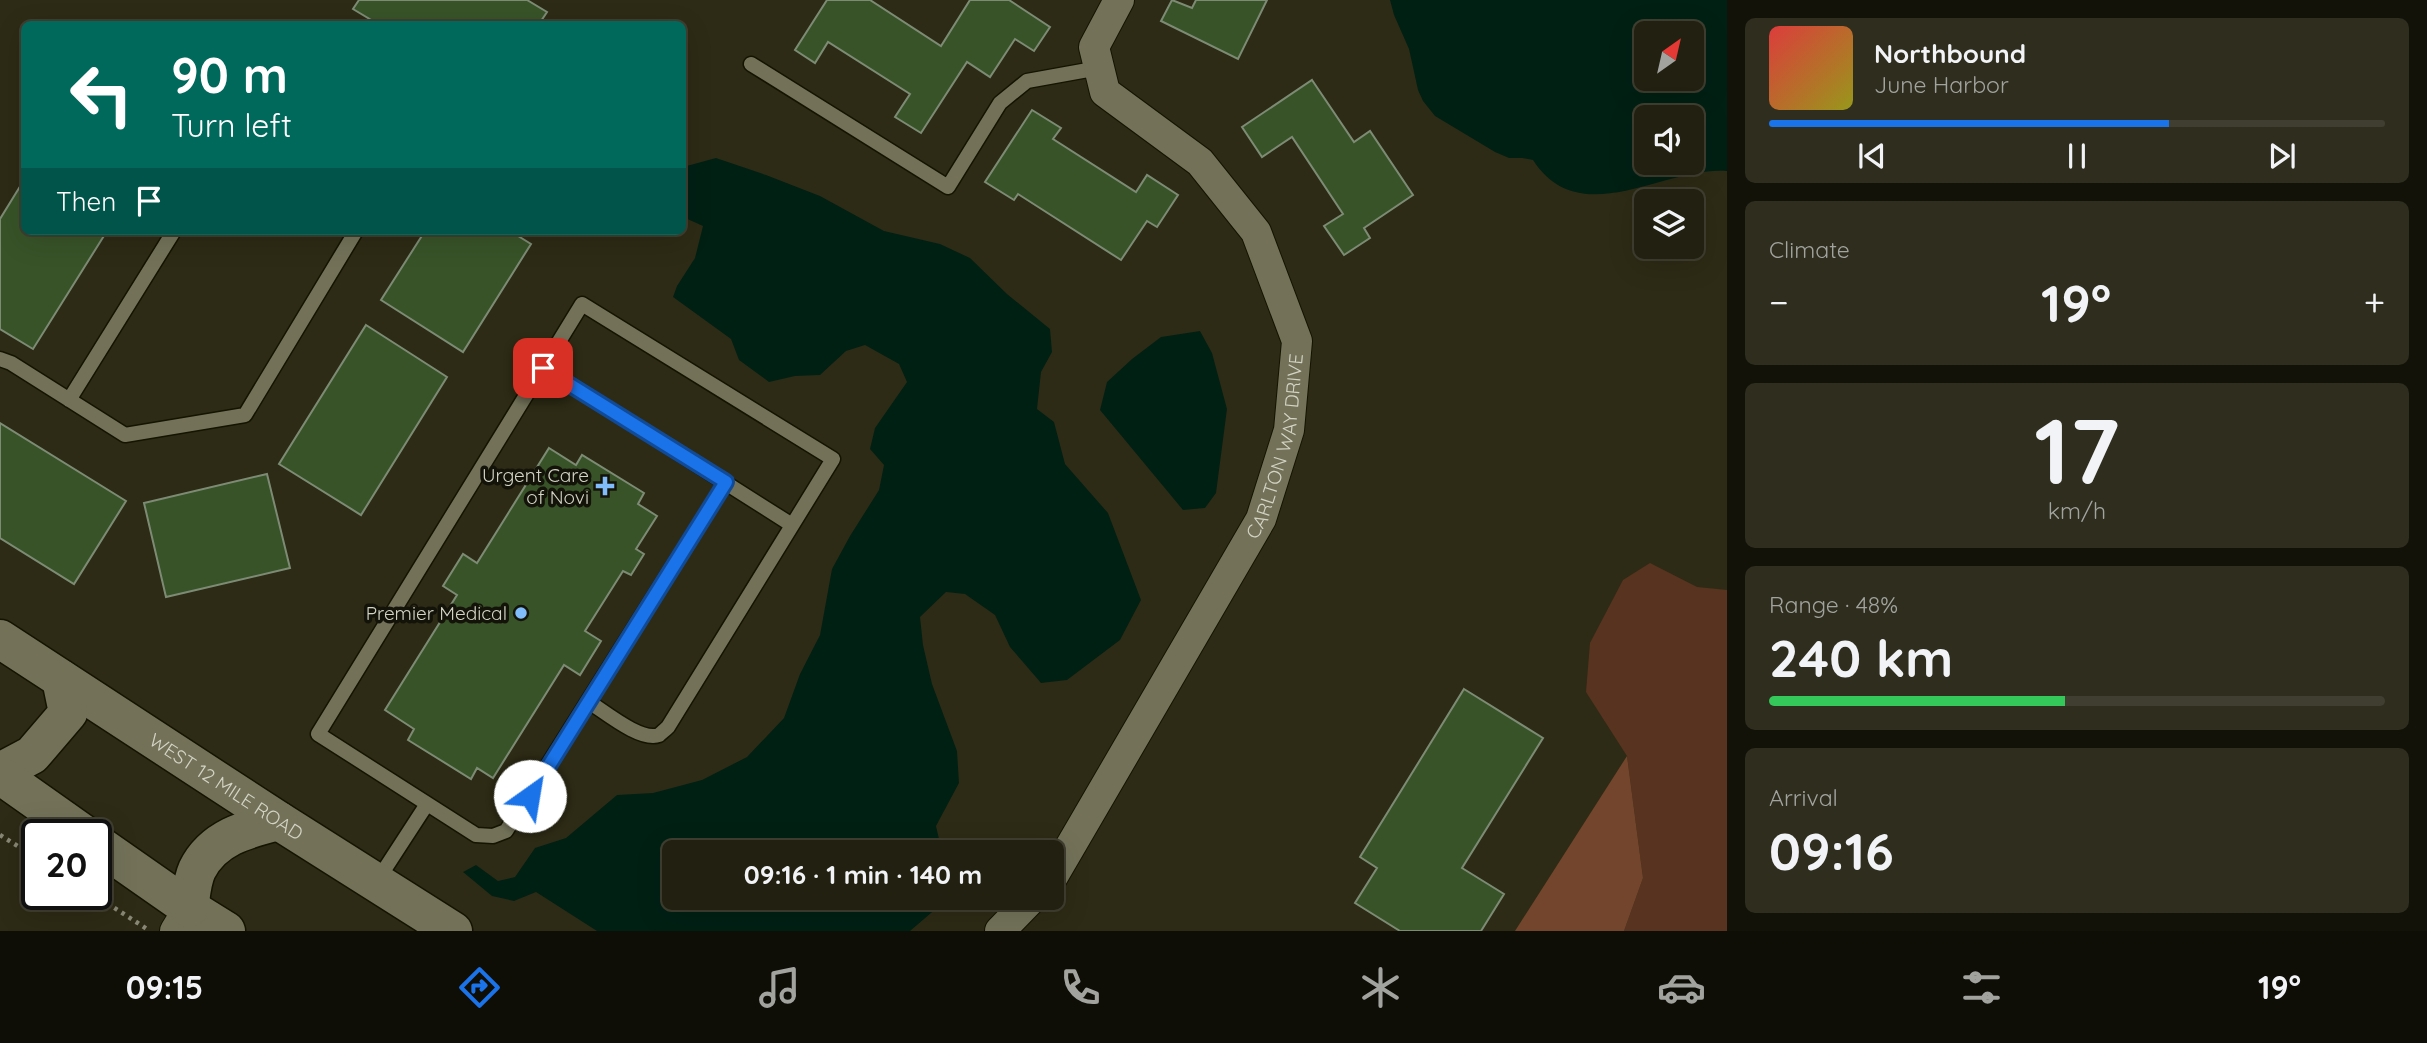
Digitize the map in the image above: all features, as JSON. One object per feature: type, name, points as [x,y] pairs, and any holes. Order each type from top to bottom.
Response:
[{"type":"main road","name":"WEST 12 MILE ROAD","points":[[0,639],[453,931]]},
{"type":"main road","points":[[61,679],[68,713],[32,755],[0,774],[63,819]]},
{"type":"main road","points":[[182,920],[197,870],[216,845],[242,830],[279,821]]},
{"type":"main road","points":[[112,857],[182,920],[226,931]]},
{"type":"street","name":"CARLTON WAY DRIVE","points":[[1064,857],[1261,519],[1289,430],[1297,341],[1256,232],[1200,162],[1105,92],[1094,47],[1119,0]]},
{"type":"street","points":[[1000,931],[1020,910]]},
{"type":"lane","points":[[751,64],[948,187],[1000,103],[1027,81],[1099,68]]},
{"type":"lane","points":[[69,400],[172,235]]},
{"type":"lane","points":[[4,361],[125,435],[245,415],[354,235]]},
{"type":"lane","points":[[589,702],[646,736],[659,734],[668,727],[833,459],[582,304],[318,734],[476,835],[493,836],[506,831],[726,482]]},
{"type":"lane","points":[[543,368],[792,525]]},
{"type":"lane","points":[[376,882],[426,804]]},
{"type":"path","points":[[0,835],[21,848]]},
{"type":"path","points":[[112,906],[151,931]]},
{"type":"shaded area","points":[[1390,0],[1727,0],[1727,171],[1704,172],[1704,105],[1634,105],[1634,175],[1687,175],[1624,191],[1598,194],[1574,192],[1552,181],[1533,160],[1509,158],[1495,152],[1435,116],[1418,90],[1409,49]]},
{"type":"shaded area","points":[[716,158],[820,196],[884,231],[940,244],[970,258],[1007,294],[1050,329],[1052,352],[1041,372],[1037,409],[1054,422],[1065,464],[1108,513],[1141,600],[1120,640],[1067,680],[1041,683],[1010,647],[995,615],[965,594],[946,592],[920,617],[932,684],[957,751],[959,783],[936,826],[939,840],[662,840],[662,910],[934,910],[910,931],[597,931],[536,892],[514,901],[492,896],[463,872],[476,865],[498,881],[515,877],[535,848],[566,838],[617,795],[653,793],[702,780],[747,757],[784,718],[800,674],[820,635],[832,569],[879,490],[884,465],[870,449],[875,428],[907,382],[899,364],[865,345],[846,351],[820,375],[795,376],[769,382],[739,360],[731,339],[673,297],[695,258],[703,226],[686,218],[686,166]]},
{"type":"shaded area","points":[[1200,331],[1212,353],[1227,409],[1216,493],[1205,508],[1183,510],[1100,410],[1107,382],[1132,359],[1161,337]]},
{"type":"shaded area","points":[[1650,563],[1697,587],[1727,590],[1727,931],[1624,931],[1643,878],[1627,756],[1586,692],[1590,643],[1623,580]]},
{"type":"shaded area","points":[[1627,756],[1643,878],[1624,931],[1515,931]]},
{"type":"building","points":[[359,0],[527,0],[547,12],[541,21],[373,21],[353,9]]},
{"type":"building","points":[[827,0],[870,0],[941,46],[970,0],[1009,0],[1050,27],[1034,51],[1015,39],[990,77],[967,62],[921,133],[895,117],[910,94],[828,42],[815,63],[795,50]]},
{"type":"building","points":[[1172,0],[1192,8],[1196,0],[1267,0],[1238,59],[1161,21]]},
{"type":"building","points":[[1312,80],[1354,142],[1370,131],[1413,195],[1364,228],[1370,238],[1344,255],[1324,226],[1343,214],[1292,137],[1262,157],[1242,127]]},
{"type":"building","points":[[1032,110],[1061,128],[1053,139],[1136,192],[1147,175],[1178,195],[1157,227],[1147,221],[1121,260],[1018,194],[1014,200],[985,182]]},
{"type":"building","points":[[21,185],[21,235],[104,235],[33,349],[0,329],[0,219]]},
{"type":"building","points":[[422,235],[516,235],[531,244],[463,352],[381,300]]},
{"type":"building","points":[[366,325],[447,377],[361,515],[279,464]]},
{"type":"building","points":[[0,423],[126,501],[74,584],[0,538]]},
{"type":"building","name":"Premier Medical","points":[[549,448],[576,465],[582,455],[644,493],[638,504],[657,516],[636,549],[644,554],[631,575],[623,571],[585,631],[601,641],[580,675],[564,665],[493,778],[477,768],[471,779],[408,740],[414,729],[385,710],[457,595],[443,586],[463,554],[477,563]]},
{"type":"building","points":[[267,474],[290,568],[166,597],[144,503]]},
{"type":"building","points":[[1464,689],[1543,738],[1462,868],[1504,894],[1481,931],[1400,931],[1355,903],[1377,868],[1360,857]]},
{"type":"place","name":"Urgent Care of Novi","points":[[605,486]]},
{"type":"place","name":"Premier Medical","points":[[521,613]]},
{"type":"route","points":[[530,796],[726,482],[543,368]]}]
